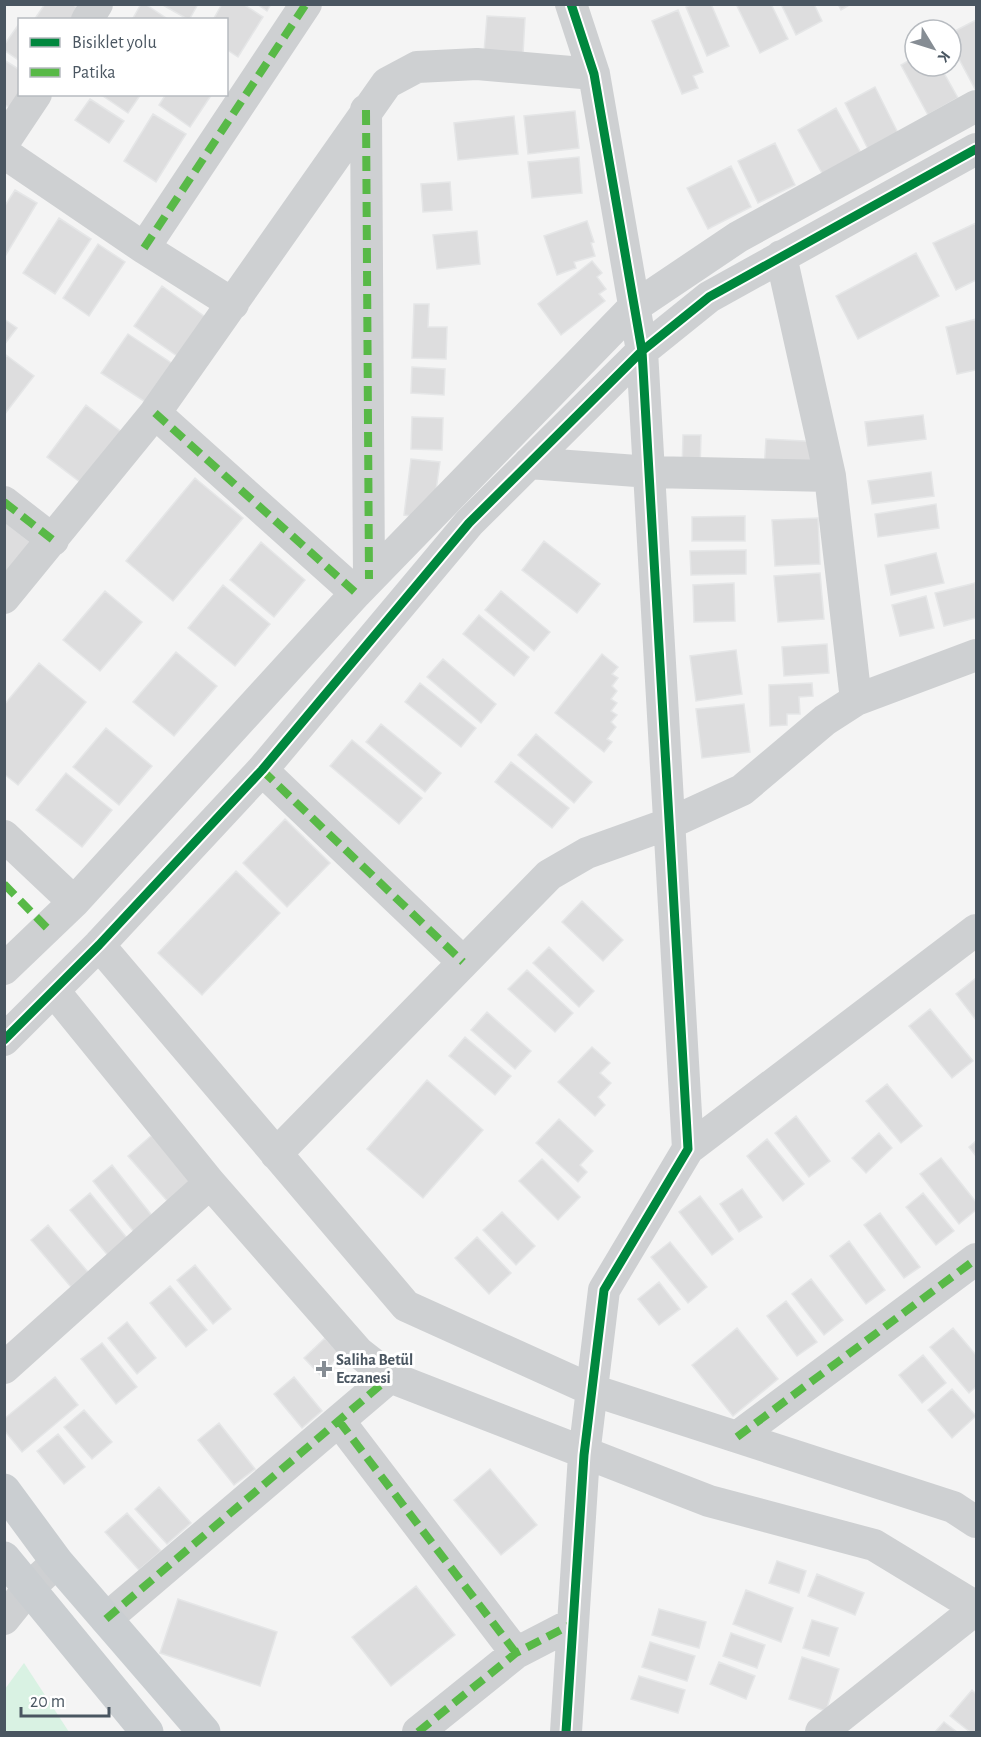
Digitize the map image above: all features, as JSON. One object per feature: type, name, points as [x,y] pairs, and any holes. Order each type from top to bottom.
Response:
[{"type":"main road","points":[[4,1490],[57,1563],[204,1732]]},
{"type":"main road","points":[[4,1558],[147,1732]]},
{"type":"street","points":[[88,18],[97,4]]},
{"type":"street","points":[[144,248],[306,4]]},
{"type":"street","points":[[571,4],[594,74],[642,351],[688,1149]]},
{"type":"street","points":[[4,598],[154,413],[387,83],[417,67],[477,64],[594,74]]},
{"type":"street","points":[[4,142],[35,96]]},
{"type":"street","points":[[4,969],[74,903],[362,586],[634,307],[738,237],[976,106]]},
{"type":"street","points":[[362,586],[366,110]]},
{"type":"street","points":[[4,1040],[99,945],[262,770],[469,523],[642,351],[709,297],[976,149]]},
{"type":"street","points":[[4,153],[144,248],[233,304]]},
{"type":"street","points":[[781,256],[831,476],[856,700]]},
{"type":"street","points":[[154,413],[362,586]]},
{"type":"street","points":[[529,463],[650,472],[831,476]]},
{"type":"street","points":[[4,502],[53,540]]},
{"type":"street","points":[[276,1154],[549,875],[587,853],[668,824],[742,790],[825,720],[856,700],[976,655]]},
{"type":"street","points":[[262,770],[463,962]]},
{"type":"street","points":[[4,836],[74,903]]},
{"type":"street","points":[[566,1732],[584,1455],[604,1290],[688,1149],[976,930]]},
{"type":"street","points":[[99,945],[406,1306],[592,1390],[953,1507],[976,1522]]},
{"type":"street","points":[[54,991],[210,1183],[357,1352],[390,1377],[584,1455],[709,1501],[874,1545],[976,1608],[821,1732]]},
{"type":"street","points":[[4,1368],[210,1183]]},
{"type":"street","points":[[737,1437],[976,1259]]},
{"type":"street","points":[[106,1619],[390,1377]]},
{"type":"street","points":[[339,1421],[516,1653]]},
{"type":"street","points":[[4,1619],[29,1588],[57,1563]]},
{"type":"street","points":[[418,1732],[516,1653],[572,1624]]},
{"type":"green space","points":[[24,1663],[69,1732],[5,1732],[5,1689]]},
{"type":"building","points":[[45,4],[72,4],[84,13],[80,18],[35,18]]},
{"type":"building","points":[[141,4],[145,4],[166,18],[133,18]]},
{"type":"building","points":[[161,4],[198,4],[190,18],[186,18]]},
{"type":"building","points":[[222,4],[243,4],[263,17],[238,57],[228,50],[228,18],[214,18]]},
{"type":"building","points":[[257,4],[271,4],[267,11]]},
{"type":"building","points":[[692,4],[711,4],[729,46],[707,56],[686,7]]},
{"type":"building","points":[[736,4],[771,4],[788,39],[760,53]]},
{"type":"building","points":[[781,4],[814,4],[822,21],[796,35]]},
{"type":"building","points":[[838,4],[851,4],[841,10]]},
{"type":"building","points":[[678,10],[703,72],[693,76],[698,88],[682,94],[652,21]]},
{"type":"building","points":[[487,16],[525,18],[523,54],[484,52]]},
{"type":"building","points":[[976,20],[975,89],[963,66],[963,27]]},
{"type":"building","points":[[18,25],[18,60],[4,50],[4,45]]},
{"type":"building","points":[[4,60],[18,69],[20,96],[16,112],[4,104]]},
{"type":"building","points":[[908,78],[947,78],[958,98],[928,115]]},
{"type":"building","points":[[875,87],[898,133],[868,149],[845,103]]},
{"type":"building","points":[[103,96],[140,96],[128,113]]},
{"type":"building","points":[[165,96],[211,96],[190,127],[159,105]]},
{"type":"building","points":[[90,99],[124,121],[109,143],[75,120]]},
{"type":"building","points":[[836,108],[861,153],[823,175],[798,130]]},
{"type":"building","points":[[575,111],[579,148],[528,154],[524,116]]},
{"type":"building","points":[[153,114],[186,134],[156,182],[124,161]]},
{"type":"building","points":[[514,116],[518,154],[458,160],[454,123]]},
{"type":"building","points":[[775,143],[795,185],[758,203],[738,161]]},
{"type":"building","points":[[579,157],[582,193],[532,198],[528,162]]},
{"type":"building","points":[[731,166],[751,207],[708,229],[687,188]]},
{"type":"building","points":[[450,182],[452,210],[423,212],[421,184]]},
{"type":"building","points":[[15,190],[37,203],[4,258],[4,207]]},
{"type":"building","points":[[59,218],[91,239],[55,294],[23,273]]},
{"type":"building","points":[[587,221],[594,242],[591,243],[595,256],[574,262],[576,268],[557,275],[544,236]]},
{"type":"building","points":[[976,223],[976,280],[956,290],[933,243]]},
{"type":"building","points":[[477,231],[480,264],[437,269],[433,235]]},
{"type":"building","points":[[98,244],[125,262],[89,316],[63,298]]},
{"type":"building","points":[[916,253],[939,296],[858,339],[836,296]]},
{"type":"building","points":[[592,261],[602,273],[597,277],[606,289],[599,294],[605,301],[561,335],[538,304]]},
{"type":"building","points":[[162,286],[208,319],[180,358],[134,326]]},
{"type":"building","points":[[414,304],[429,304],[428,327],[447,327],[446,359],[412,358]]},
{"type":"building","points":[[4,319],[17,328],[4,345]]},
{"type":"building","points":[[976,319],[976,370],[957,374],[946,327]]},
{"type":"building","points":[[128,334],[176,366],[150,405],[101,373]]},
{"type":"building","points":[[6,355],[34,376],[4,415],[4,358]]},
{"type":"building","points":[[412,367],[445,369],[444,395],[411,393]]},
{"type":"building","points":[[86,405],[123,433],[84,485],[47,457]]},
{"type":"building","points":[[923,415],[926,439],[868,446],[865,422]]},
{"type":"building","points":[[412,417],[443,418],[442,450],[411,449]]},
{"type":"building","points":[[683,435],[701,435],[700,470],[682,470]]},
{"type":"building","points":[[766,439],[823,442],[821,474],[764,470]]},
{"type":"building","points":[[411,459],[440,462],[435,497],[419,517],[404,515]]},
{"type":"building","points":[[931,472],[934,496],[872,504],[868,481]]},
{"type":"building","points":[[195,478],[243,518],[173,601],[126,561]]},
{"type":"building","points":[[936,504],[939,528],[878,537],[875,514]]},
{"type":"building","points":[[745,516],[745,541],[692,541],[692,517]]},
{"type":"building","points":[[818,518],[820,564],[775,566],[772,520]]},
{"type":"building","points":[[4,521],[35,546],[4,583]]},
{"type":"building","points":[[544,541],[600,584],[577,613],[522,570]]},
{"type":"building","points":[[261,542],[305,580],[274,617],[230,580]]},
{"type":"building","points":[[746,550],[746,574],[691,575],[690,551]]},
{"type":"building","points":[[936,553],[944,583],[891,595],[885,565]]},
{"type":"building","points":[[820,573],[824,619],[778,622],[774,576]]},
{"type":"building","points":[[734,583],[735,621],[694,622],[693,585]]},
{"type":"building","points":[[975,583],[976,618],[944,626],[935,593]]},
{"type":"building","points":[[223,585],[270,624],[235,666],[188,628]]},
{"type":"building","points":[[105,591],[142,622],[100,671],[63,640]]},
{"type":"building","points":[[501,591],[550,632],[534,651],[485,610]]},
{"type":"building","points":[[926,596],[934,628],[900,636],[892,605]]},
{"type":"building","points":[[479,615],[529,657],[514,676],[463,634]]},
{"type":"building","points":[[827,644],[829,673],[784,676],[782,647]]},
{"type":"building","points":[[736,650],[742,694],[696,701],[690,656]]},
{"type":"building","points":[[176,652],[217,686],[174,736],[133,702]]},
{"type":"building","points":[[602,654],[618,667],[612,674],[618,678],[612,686],[617,691],[611,699],[617,703],[611,711],[617,715],[611,722],[616,727],[607,739],[612,742],[604,752],[555,713]]},
{"type":"building","points":[[443,659],[496,704],[481,723],[427,677]]},
{"type":"building","points":[[39,663],[86,702],[18,785],[4,774],[4,705]]},
{"type":"building","points":[[420,683],[476,728],[461,747],[405,702]]},
{"type":"building","points":[[812,683],[813,696],[799,697],[800,714],[787,714],[787,725],[770,726],[769,685]]},
{"type":"building","points":[[744,704],[750,752],[702,758],[696,709]]},
{"type":"building","points":[[381,724],[441,773],[425,792],[366,742]]},
{"type":"building","points":[[106,728],[152,766],[119,805],[73,767]]},
{"type":"building","points":[[536,734],[592,782],[574,803],[518,755]]},
{"type":"building","points":[[352,740],[422,798],[399,824],[330,766]]},
{"type":"building","points":[[511,762],[569,808],[552,828],[495,782]]},
{"type":"building","points":[[66,773],[112,810],[82,847],[36,810]]},
{"type":"building","points":[[285,819],[330,863],[287,907],[243,863]]},
{"type":"building","points":[[236,871],[280,913],[202,995],[158,953]]},
{"type":"building","points":[[582,901],[623,940],[603,961],[562,922]]},
{"type":"building","points":[[549,947],[594,991],[579,1007],[533,963]]},
{"type":"building","points":[[527,970],[573,1013],[555,1032],[508,989]]},
{"type":"building","points":[[976,978],[976,1020],[956,994]]},
{"type":"building","points":[[930,1009],[973,1061],[952,1078],[909,1026]]},
{"type":"building","points":[[487,1012],[531,1051],[515,1069],[471,1030]]},
{"type":"building","points":[[465,1037],[511,1076],[495,1095],[449,1056]]},
{"type":"building","points":[[592,1047],[610,1063],[600,1073],[611,1083],[598,1097],[605,1105],[595,1116],[558,1082]]},
{"type":"building","points":[[427,1080],[483,1130],[423,1198],[367,1149]]},
{"type":"building","points":[[887,1084],[922,1126],[901,1143],[866,1101]]},
{"type":"building","points":[[796,1116],[830,1161],[809,1177],[775,1133]]},
{"type":"building","points":[[559,1119],[593,1151],[580,1165],[587,1172],[578,1182],[536,1143]]},
{"type":"building","points":[[879,1133],[892,1148],[866,1173],[852,1158]]},
{"type":"building","points":[[152,1135],[193,1182],[169,1203],[128,1156]]},
{"type":"building","points":[[767,1139],[804,1184],[783,1201],[747,1156]]},
{"type":"building","points":[[976,1141],[976,1156],[969,1147]]},
{"type":"building","points":[[941,1158],[976,1202],[976,1210],[959,1224],[920,1174]]},
{"type":"building","points":[[542,1159],[580,1197],[558,1220],[519,1181]]},
{"type":"building","points":[[112,1165],[153,1217],[134,1232],[93,1181]]},
{"type":"building","points":[[742,1189],[762,1217],[739,1232],[720,1204]]},
{"type":"building","points":[[90,1193],[131,1243],[111,1259],[70,1210]]},
{"type":"building","points":[[923,1193],[954,1231],[936,1245],[906,1207]]},
{"type":"building","points":[[700,1196],[733,1239],[712,1255],[679,1212]]},
{"type":"building","points":[[502,1212],[535,1246],[516,1265],[483,1230]]},
{"type":"building","points":[[880,1213],[920,1267],[904,1278],[864,1225]]},
{"type":"building","points":[[48,1225],[88,1272],[71,1287],[31,1240]]},
{"type":"building","points":[[477,1237],[511,1273],[489,1294],[455,1258]]},
{"type":"building","points":[[849,1241],[885,1290],[866,1304],[830,1256]]},
{"type":"building","points":[[670,1242],[707,1287],[688,1303],[651,1257]]},
{"type":"building","points":[[195,1265],[231,1309],[213,1324],[177,1280]]},
{"type":"building","points":[[811,1279],[843,1320],[824,1335],[792,1294]]},
{"type":"building","points":[[659,1282],[680,1309],[659,1325],[638,1299]]},
{"type":"building","points":[[170,1286],[207,1330],[186,1347],[150,1303]]},
{"type":"building","points":[[786,1301],[817,1342],[797,1356],[767,1316]]},
{"type":"building","points":[[127,1322],[156,1358],[137,1374],[108,1338]]},
{"type":"building","points":[[737,1328],[778,1379],[733,1416],[692,1365]]},
{"type":"building","points":[[953,1328],[976,1355],[976,1387],[969,1393],[930,1347]]},
{"type":"building","points":[[325,1338],[341,1355],[320,1375],[304,1358]]},
{"type":"building","points":[[102,1343],[137,1387],[116,1404],[81,1359]]},
{"type":"building","points":[[923,1355],[946,1383],[922,1403],[899,1375]]},
{"type":"building","points":[[55,1377],[78,1405],[22,1452],[4,1430],[4,1419]]},
{"type":"building","points":[[294,1377],[322,1411],[302,1428],[274,1394]]},
{"type":"building","points":[[952,1389],[976,1416],[952,1438],[928,1410]]},
{"type":"building","points":[[84,1410],[112,1442],[92,1459],[64,1427]]},
{"type":"building","points":[[219,1423],[255,1469],[234,1485],[198,1440]]},
{"type":"building","points":[[58,1434],[85,1467],[64,1484],[37,1451]]},
{"type":"building","points":[[490,1469],[537,1525],[501,1555],[454,1500]]},
{"type":"building","points":[[159,1487],[191,1523],[167,1544],[135,1509]]},
{"type":"building","points":[[127,1513],[161,1551],[139,1570],[105,1532]]},
{"type":"building","points":[[777,1561],[806,1571],[799,1593],[769,1583]]},
{"type":"building","points":[[817,1574],[864,1593],[855,1615],[808,1596]]},
{"type":"building","points":[[416,1586],[455,1635],[391,1686],[352,1637]]},
{"type":"building","points":[[746,1590],[793,1608],[781,1642],[733,1624]]},
{"type":"building","points":[[178,1599],[277,1632],[260,1686],[160,1653]]},
{"type":"building","points":[[659,1609],[706,1622],[699,1648],[652,1635]]},
{"type":"building","points":[[812,1620],[838,1628],[829,1656],[803,1648]]},
{"type":"building","points":[[731,1633],[765,1645],[757,1668],[723,1656]]},
{"type":"building","points":[[650,1642],[695,1656],[687,1681],[642,1667]]},
{"type":"building","points":[[802,1657],[839,1669],[826,1711],[789,1699]]},
{"type":"building","points":[[719,1662],[755,1676],[746,1699],[710,1684]]},
{"type":"building","points":[[639,1676],[685,1690],[678,1713],[631,1699]]},
{"type":"building","points":[[972,1690],[976,1694],[976,1732],[970,1732],[950,1716]]},
{"type":"building","points":[[944,1722],[957,1732],[935,1732]]},
{"type":"marked path","points":[[144,248],[306,4]]},
{"type":"marked path","points":[[366,110],[369,579]]},
{"type":"marked path","points":[[155,413],[356,593]]},
{"type":"marked path","points":[[4,502],[53,540]]},
{"type":"marked path","points":[[262,770],[463,962]]},
{"type":"marked path","points":[[4,884],[47,928]]},
{"type":"marked path","points":[[737,1437],[976,1259]]},
{"type":"marked path","points":[[106,1619],[390,1377]]},
{"type":"marked path","points":[[339,1421],[516,1653]]},
{"type":"marked path","points":[[418,1732],[516,1653],[572,1624]]},
{"type":"cycle path","points":[[566,1732],[584,1455],[604,1290],[688,1149],[642,351],[594,74],[571,4]]},
{"type":"cycle path","points":[[4,1040],[99,945],[262,770],[469,523],[642,351],[709,297],[976,149]]},
{"type":"place","name":"Saliha Betül Eczanesi","points":[[324,1369]]}]
